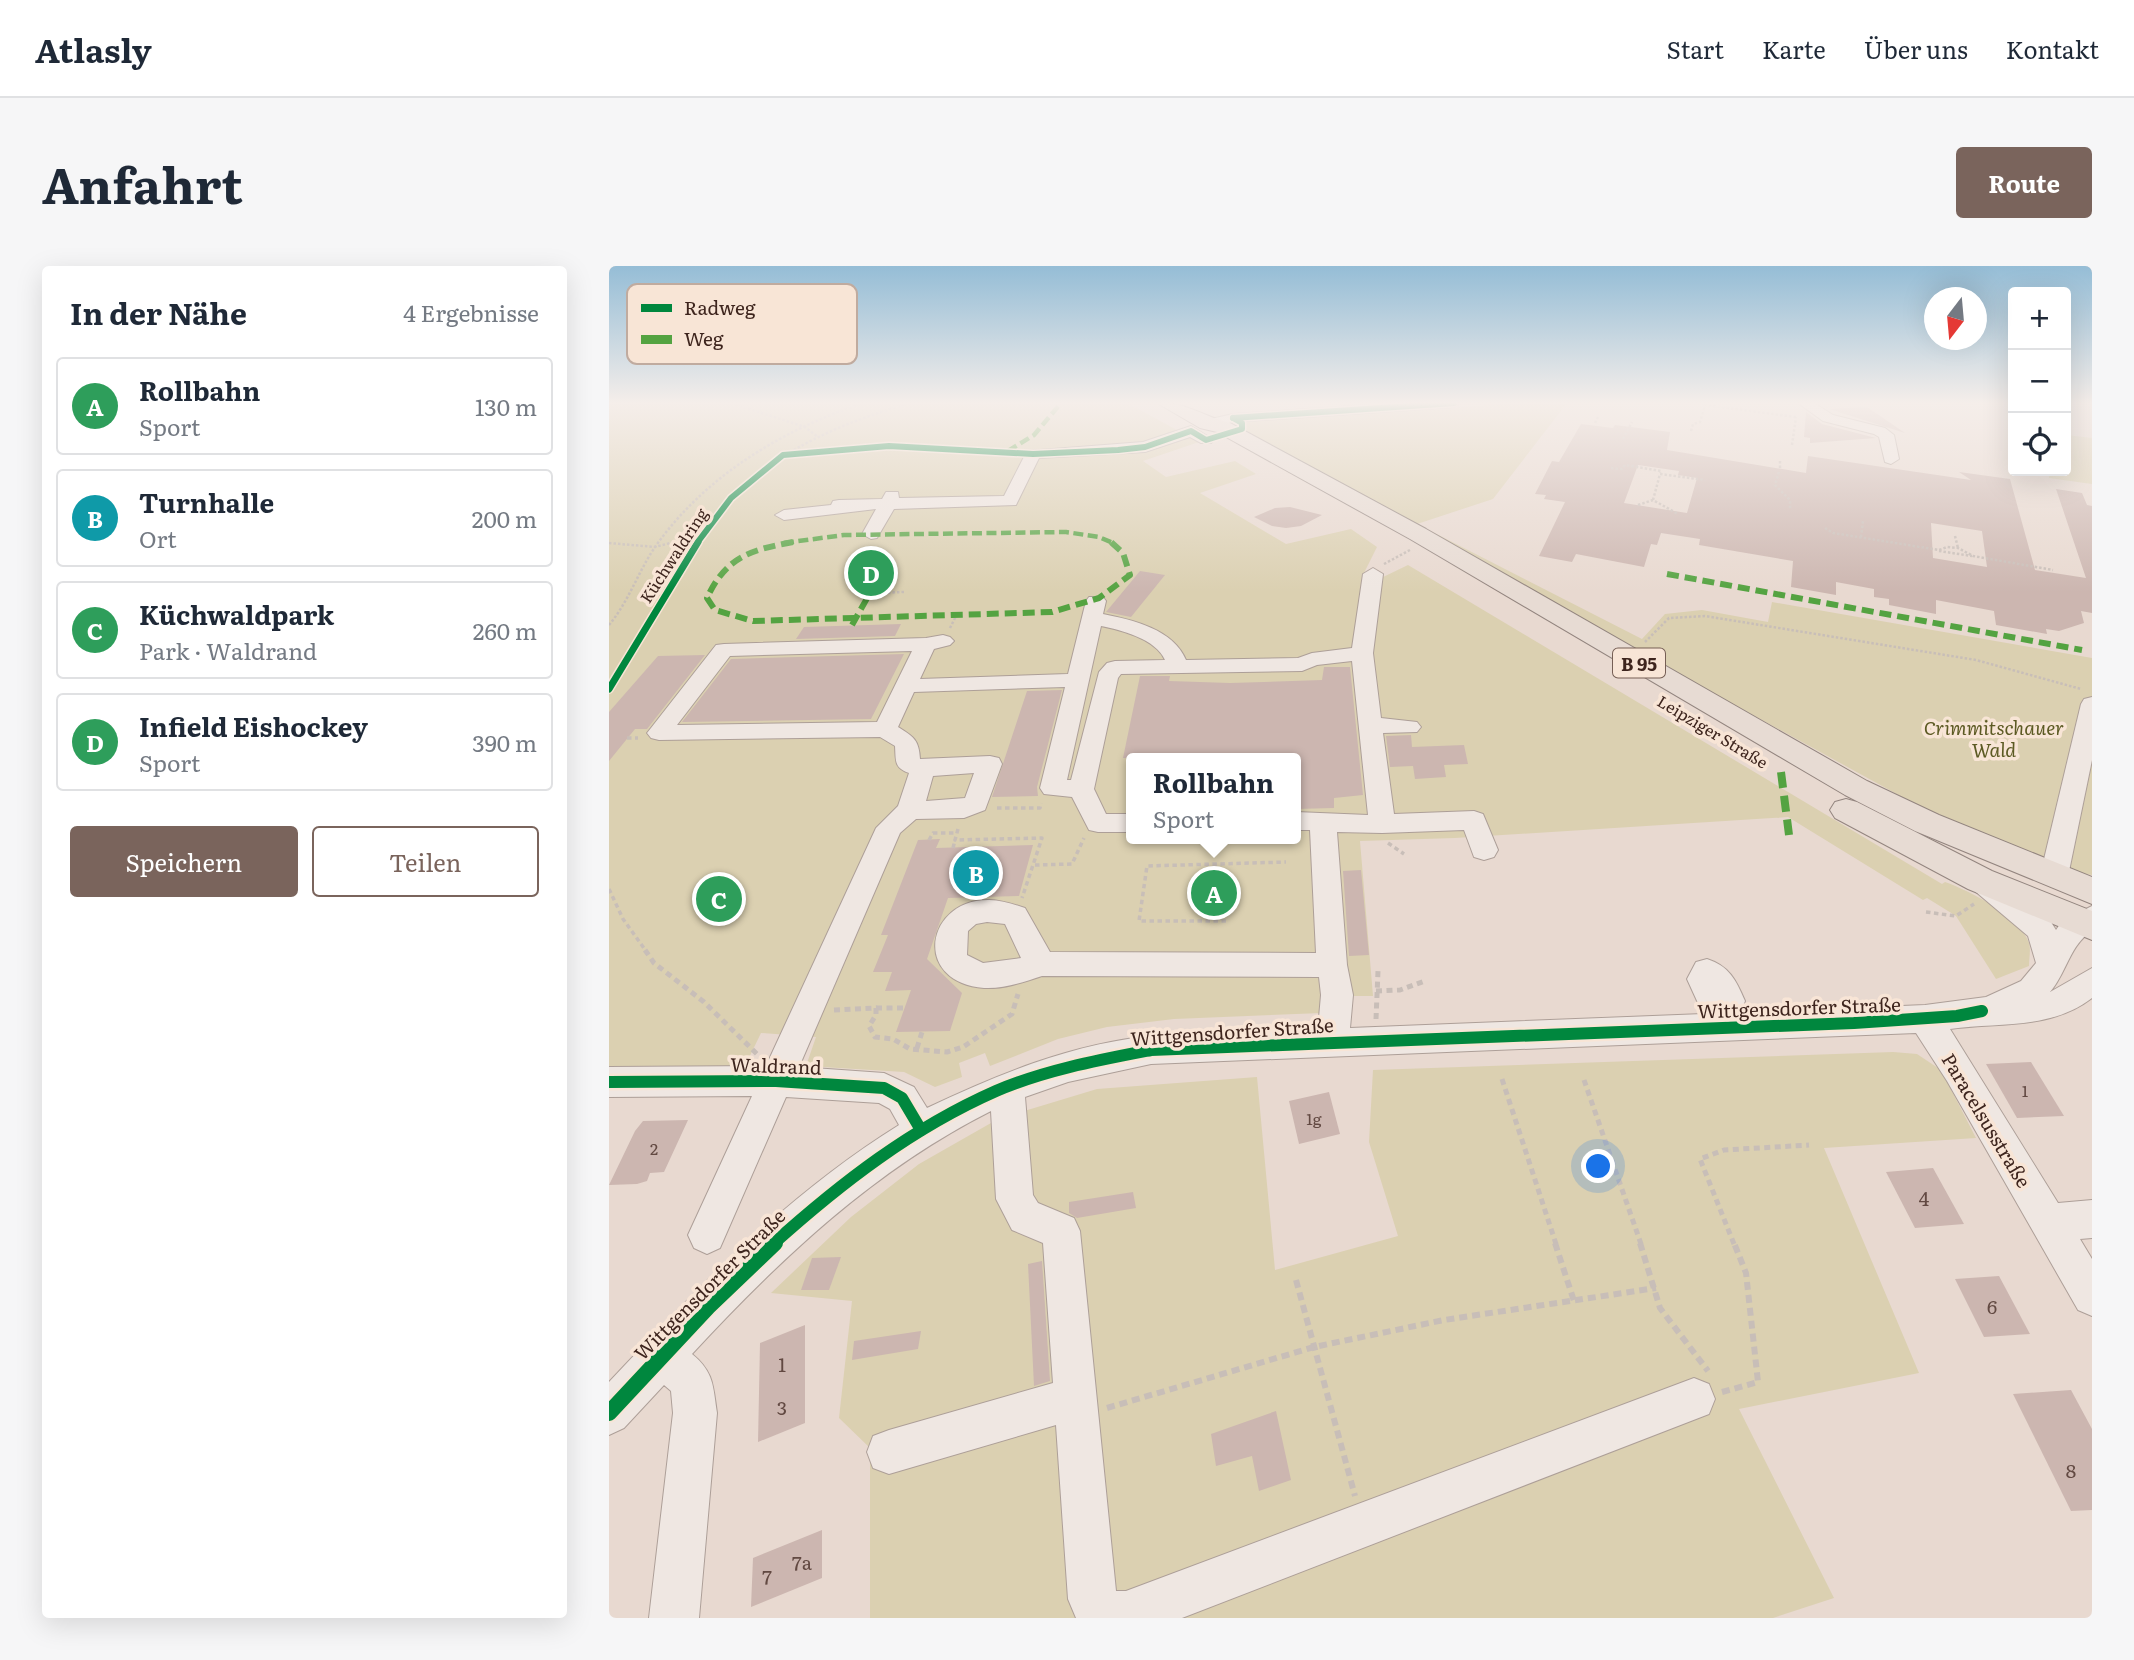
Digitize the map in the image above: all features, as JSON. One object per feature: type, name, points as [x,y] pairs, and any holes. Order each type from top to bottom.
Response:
[{"type":"main road","name":"Leipziger Straße","points":[[1267,466],[1362,519],[1802,785],[1988,886],[2090,914]]},
{"type":"main road","name":"Leipziger Straße","points":[[1298,466],[1856,788],[1927,823],[2054,876],[2090,914]]},
{"type":"street","points":[[839,505],[890,500],[1010,500],[1027,466]]},
{"type":"street","points":[[785,518],[890,500]]},
{"type":"street","points":[[871,534],[890,500]]},
{"type":"street","points":[[1373,574],[1362,653],[1382,824]]},
{"type":"street","points":[[1081,789],[1053,788],[1095,610],[1112,621],[1149,636],[1172,651],[1178,667]]},
{"type":"street","points":[[885,729],[907,686],[939,638]]},
{"type":"street","points":[[923,769],[910,810],[960,821],[977,804],[990,764],[923,769],[908,764],[907,743],[885,729],[659,733],[724,650],[939,638]]},
{"type":"street","points":[[1126,823],[1098,823],[1081,789],[1107,677],[1115,668],[1302,664],[1312,659],[1362,653]]},
{"type":"street","points":[[907,686],[1077,680]]},
{"type":"street","points":[[2054,876],[2092,704]]},
{"type":"street","points":[[1370,725],[1409,727]]},
{"type":"street","points":[[1061,746],[1093,744]]},
{"type":"street","name":"Wittgensdorfer Straße","points":[[707,1235],[890,828],[910,810]]},
{"type":"street","points":[[1333,1041],[1336,995],[1309,821],[1382,824],[1474,820],[1484,850]]},
{"type":"street","points":[[1988,886],[2041,930],[2052,966]]},
{"type":"street","points":[[1042,964],[1030,950],[1022,925],[1015,916],[991,910],[960,918],[955,923],[949,946],[951,961],[971,976],[1007,974],[1042,964],[1332,965]]},
{"type":"street","name":"Wittgensdorfer Straße","points":[[1982,1012],[2032,990],[2052,966],[2073,929],[2090,914]]},
{"type":"street","name":"Wittgensdorfer Straße","points":[[609,1413],[751,1263],[806,1211],[921,1130],[1007,1089],[1067,1067],[1151,1050],[1374,1041],[1727,1020],[1925,1019],[2045,1008],[2072,996],[2092,981]]},
{"type":"street","name":"Paracelsusstraße","points":[[1925,1019],[1959,1071],[2092,1296]]},
{"type":"street","name":"Waldrand","points":[[609,1082],[781,1071],[884,1088],[902,1098],[921,1130]]},
{"type":"street","points":[[1007,1089],[1015,1199],[1025,1217],[1061,1231],[1092,1599],[1098,1611],[1105,1616],[1126,1615],[1709,1395]]},
{"type":"street","points":[[2049,1223],[2092,1219]]},
{"type":"street","points":[[662,1356],[691,1380],[695,1413],[674,1618]]},
{"type":"street","points":[[888,1452],[1075,1407]]},
{"type":"path","points":[[609,625],[618,615],[655,547],[708,488],[737,466]]},
{"type":"path","points":[[1611,467],[1622,469],[1624,466]]},
{"type":"path","points":[[1632,466],[1661,471],[1653,500]]},
{"type":"path","points":[[1779,466],[1775,485],[1790,499],[1790,510]]},
{"type":"path","points":[[1660,474],[1705,480]]},
{"type":"path","points":[[1638,505],[1653,500],[1678,514]]},
{"type":"path","points":[[1861,537],[1863,521]]},
{"type":"path","points":[[1825,528],[1833,533],[2053,569]]},
{"type":"path","points":[[609,543],[655,547],[702,535]]},
{"type":"path","points":[[1955,536],[1958,548]]},
{"type":"path","points":[[1939,551],[1947,547],[1958,548],[1973,556]]},
{"type":"path","points":[[879,593],[905,592]]},
{"type":"path","points":[[939,638],[956,616]]},
{"type":"path","points":[[1643,644],[1669,618],[1705,616],[1976,660],[2092,692]]},
{"type":"path","points":[[929,840],[933,833],[960,821],[1039,808]]},
{"type":"path","points":[[953,848],[960,821]]},
{"type":"path","points":[[1035,865],[1072,864],[1087,830],[1098,823]]},
{"type":"path","points":[[955,840],[1042,838],[1035,865],[1015,916]]},
{"type":"path","points":[[1032,850],[1039,850]]},
{"type":"path","points":[[1226,921],[1139,921],[1147,866],[1286,862]]},
{"type":"path","points":[[1926,912],[1956,916],[1988,886]]},
{"type":"path","points":[[609,889],[623,919],[654,963],[704,1002],[761,1058],[781,1071]]},
{"type":"path","points":[[1374,1041],[1378,971]]},
{"type":"path","points":[[1376,991],[1400,990],[1425,981]]},
{"type":"path","points":[[808,1012],[904,1008]]},
{"type":"path","points":[[876,1009],[876,1015],[869,1026],[875,1037],[893,1039],[910,1049],[917,1048],[931,1053],[963,1047],[1002,1021]]},
{"type":"path","points":[[917,1048],[922,1032]]},
{"type":"path","points":[[1502,1079],[1574,1301]]},
{"type":"path","points":[[1584,1080],[1656,1288],[1660,1308],[1709,1395],[1758,1382],[1746,1273],[1700,1159],[1724,1150],[1809,1145]]},
{"type":"path","points":[[1296,1280],[1362,1524]]},
{"type":"path","points":[[1075,1407],[1314,1347],[1444,1320],[1656,1288]]},
{"type":"green space","points":[[609,466],[1150,466],[1166,477],[1213,466],[1243,466],[1256,474],[1200,493],[1286,544],[1351,529],[1377,547],[1364,573],[1373,574],[1379,579],[1408,565],[1942,884],[1945,882],[1955,886],[1993,906],[2016,923],[2030,948],[2029,966],[1996,979],[1956,916],[1927,898],[1923,900],[1788,817],[1455,838],[1360,841],[1373,996],[1346,996],[1322,1013],[1174,1019],[1107,1027],[1058,1039],[990,1066],[985,1053],[959,1063],[962,1077],[935,1087],[904,1072],[806,1066],[816,1037],[761,1033],[744,1068],[609,1070]]},
{"type":"green space","name":"Crimmitschauer Wald","points":[[1299,466],[1518,466],[1493,499],[1417,524],[1642,639],[1665,614],[1702,610],[1768,622],[1772,602],[2092,658],[2092,875],[2026,865]]},
{"type":"green space","points":[[2071,466],[2092,466],[2092,484],[2049,478],[2071,476]]},
{"type":"green space","points":[[1893,1052],[1917,1054],[1941,1070],[1976,1138],[1824,1148],[1919,1373],[1739,1409],[1834,1598],[1773,1618],[870,1618],[870,1448],[839,1418],[852,1301],[771,1293],[851,1217],[919,1164],[998,1119],[1097,1089],[1257,1077],[1275,1270],[1398,1236],[1369,1142],[1373,1070]]},
{"type":"building","points":[[1549,466],[1638,466],[1624,503],[1687,513],[1697,478],[1678,475],[1679,471],[1645,466],[1764,466],[1806,473],[1807,466],[1877,466],[1971,480],[1959,472],[2010,479],[2035,570],[2086,578],[2056,489],[2082,493],[2087,505],[2092,506],[2092,613],[2081,611],[2084,623],[2059,631],[2046,629],[2047,634],[1996,625],[1994,611],[1936,600],[1936,614],[1889,605],[1889,599],[1874,597],[1874,589],[1836,582],[1836,595],[1791,587],[1793,561],[1699,545],[1700,539],[1661,533],[1657,545],[1651,544],[1644,567],[1576,554],[1572,562],[1539,556],[1565,502],[1544,499],[1546,495],[1535,494]],"holes":[[[1931,523],[1982,531],[1987,567],[1933,558]]]},
{"type":"building","points":[[1290,507],[1322,515],[1301,526],[1286,528],[1272,526],[1254,517],[1275,508]]},
{"type":"building","points":[[1140,571],[1165,575],[1131,617],[1106,612]]},
{"type":"building","points":[[901,624],[895,636],[796,639],[804,627]]},
{"type":"building","points":[[904,654],[871,719],[682,722],[731,659]]},
{"type":"building","points":[[705,655],[647,729],[635,729],[609,761],[609,712],[658,656]]},
{"type":"building","points":[[1324,667],[1350,667],[1363,795],[1334,798],[1334,808],[1301,809],[1301,753],[1126,753],[1126,758],[1123,758],[1140,676],[1170,676],[1169,681],[1230,683],[1322,680]]},
{"type":"building","points":[[1062,690],[1037,787],[1038,796],[992,797],[1027,691]]},
{"type":"building","points":[[1411,735],[1412,747],[1464,745],[1468,764],[1444,765],[1446,777],[1415,779],[1413,766],[1390,767],[1386,736]]},
{"type":"building","points":[[940,839],[936,848],[1033,845],[1019,896],[948,898],[927,959],[962,993],[950,1031],[896,1032],[911,990],[885,991],[892,972],[873,972],[888,935],[881,935],[918,840]]},
{"type":"building","points":[[1361,870],[1369,955],[1349,956],[1343,871]]},
{"type":"building","points":[[2031,1062],[2064,1116],[2017,1118],[1986,1064]]},
{"type":"building","points":[[1329,1092],[1340,1134],[1299,1144],[1289,1101]]},
{"type":"building","points":[[688,1120],[664,1172],[650,1173],[647,1181],[637,1184],[609,1185],[635,1131],[643,1121]]},
{"type":"building","points":[[1933,1168],[1964,1224],[1915,1228],[1886,1172]]},
{"type":"building","points":[[1133,1192],[1136,1208],[1077,1218],[1069,1213],[1069,1202]]},
{"type":"building","points":[[841,1257],[829,1290],[801,1290],[812,1258]]},
{"type":"building","points":[[1042,1261],[1050,1381],[1034,1386],[1028,1264]]},
{"type":"building","points":[[1999,1276],[2030,1334],[1984,1337],[1955,1279]]},
{"type":"building","points":[[805,1325],[805,1423],[758,1442],[760,1343]]},
{"type":"building","points":[[921,1331],[918,1349],[852,1360],[854,1341]]},
{"type":"building","points":[[2071,1390],[2092,1429],[2092,1510],[2071,1511],[2013,1394]]},
{"type":"building","points":[[1276,1411],[1291,1480],[1259,1491],[1252,1456],[1216,1466],[1211,1434]]},
{"type":"building","points":[[822,1530],[822,1578],[751,1607],[753,1558]]},
{"type":"marked path","points":[[1066,532],[1099,537],[1117,545],[1128,562],[1130,575],[1110,592],[1088,603],[1039,614],[753,621],[715,610],[707,598],[718,575],[740,558],[770,546],[806,539],[881,534],[1066,532]]},
{"type":"marked path","points":[[1667,574],[2082,650]]},
{"type":"marked path","points":[[852,625],[870,593],[879,593]]},
{"type":"marked path","points":[[1781,772],[1789,835]]},
{"type":"cycle path","name":"Küchwaldring","points":[[609,689],[702,535],[731,498],[770,466]]},
{"type":"cycle path","points":[[609,1413],[760,1255],[815,1206],[872,1162],[933,1122],[998,1090],[1068,1067],[1151,1050],[1854,1023],[1957,1016],[1982,1011]]},
{"type":"cycle path","points":[[609,1082],[776,1081],[884,1088],[902,1098],[921,1130]]},
{"type":"place","name":"Infield Eishockey","points":[[871,573]]},
{"type":"place","name":"Turnhalle","points":[[976,873]]},
{"type":"place","name":"Rollbahn","points":[[1214,893]]},
{"type":"place","name":"Küchwaldpark","points":[[719,899]]}]
